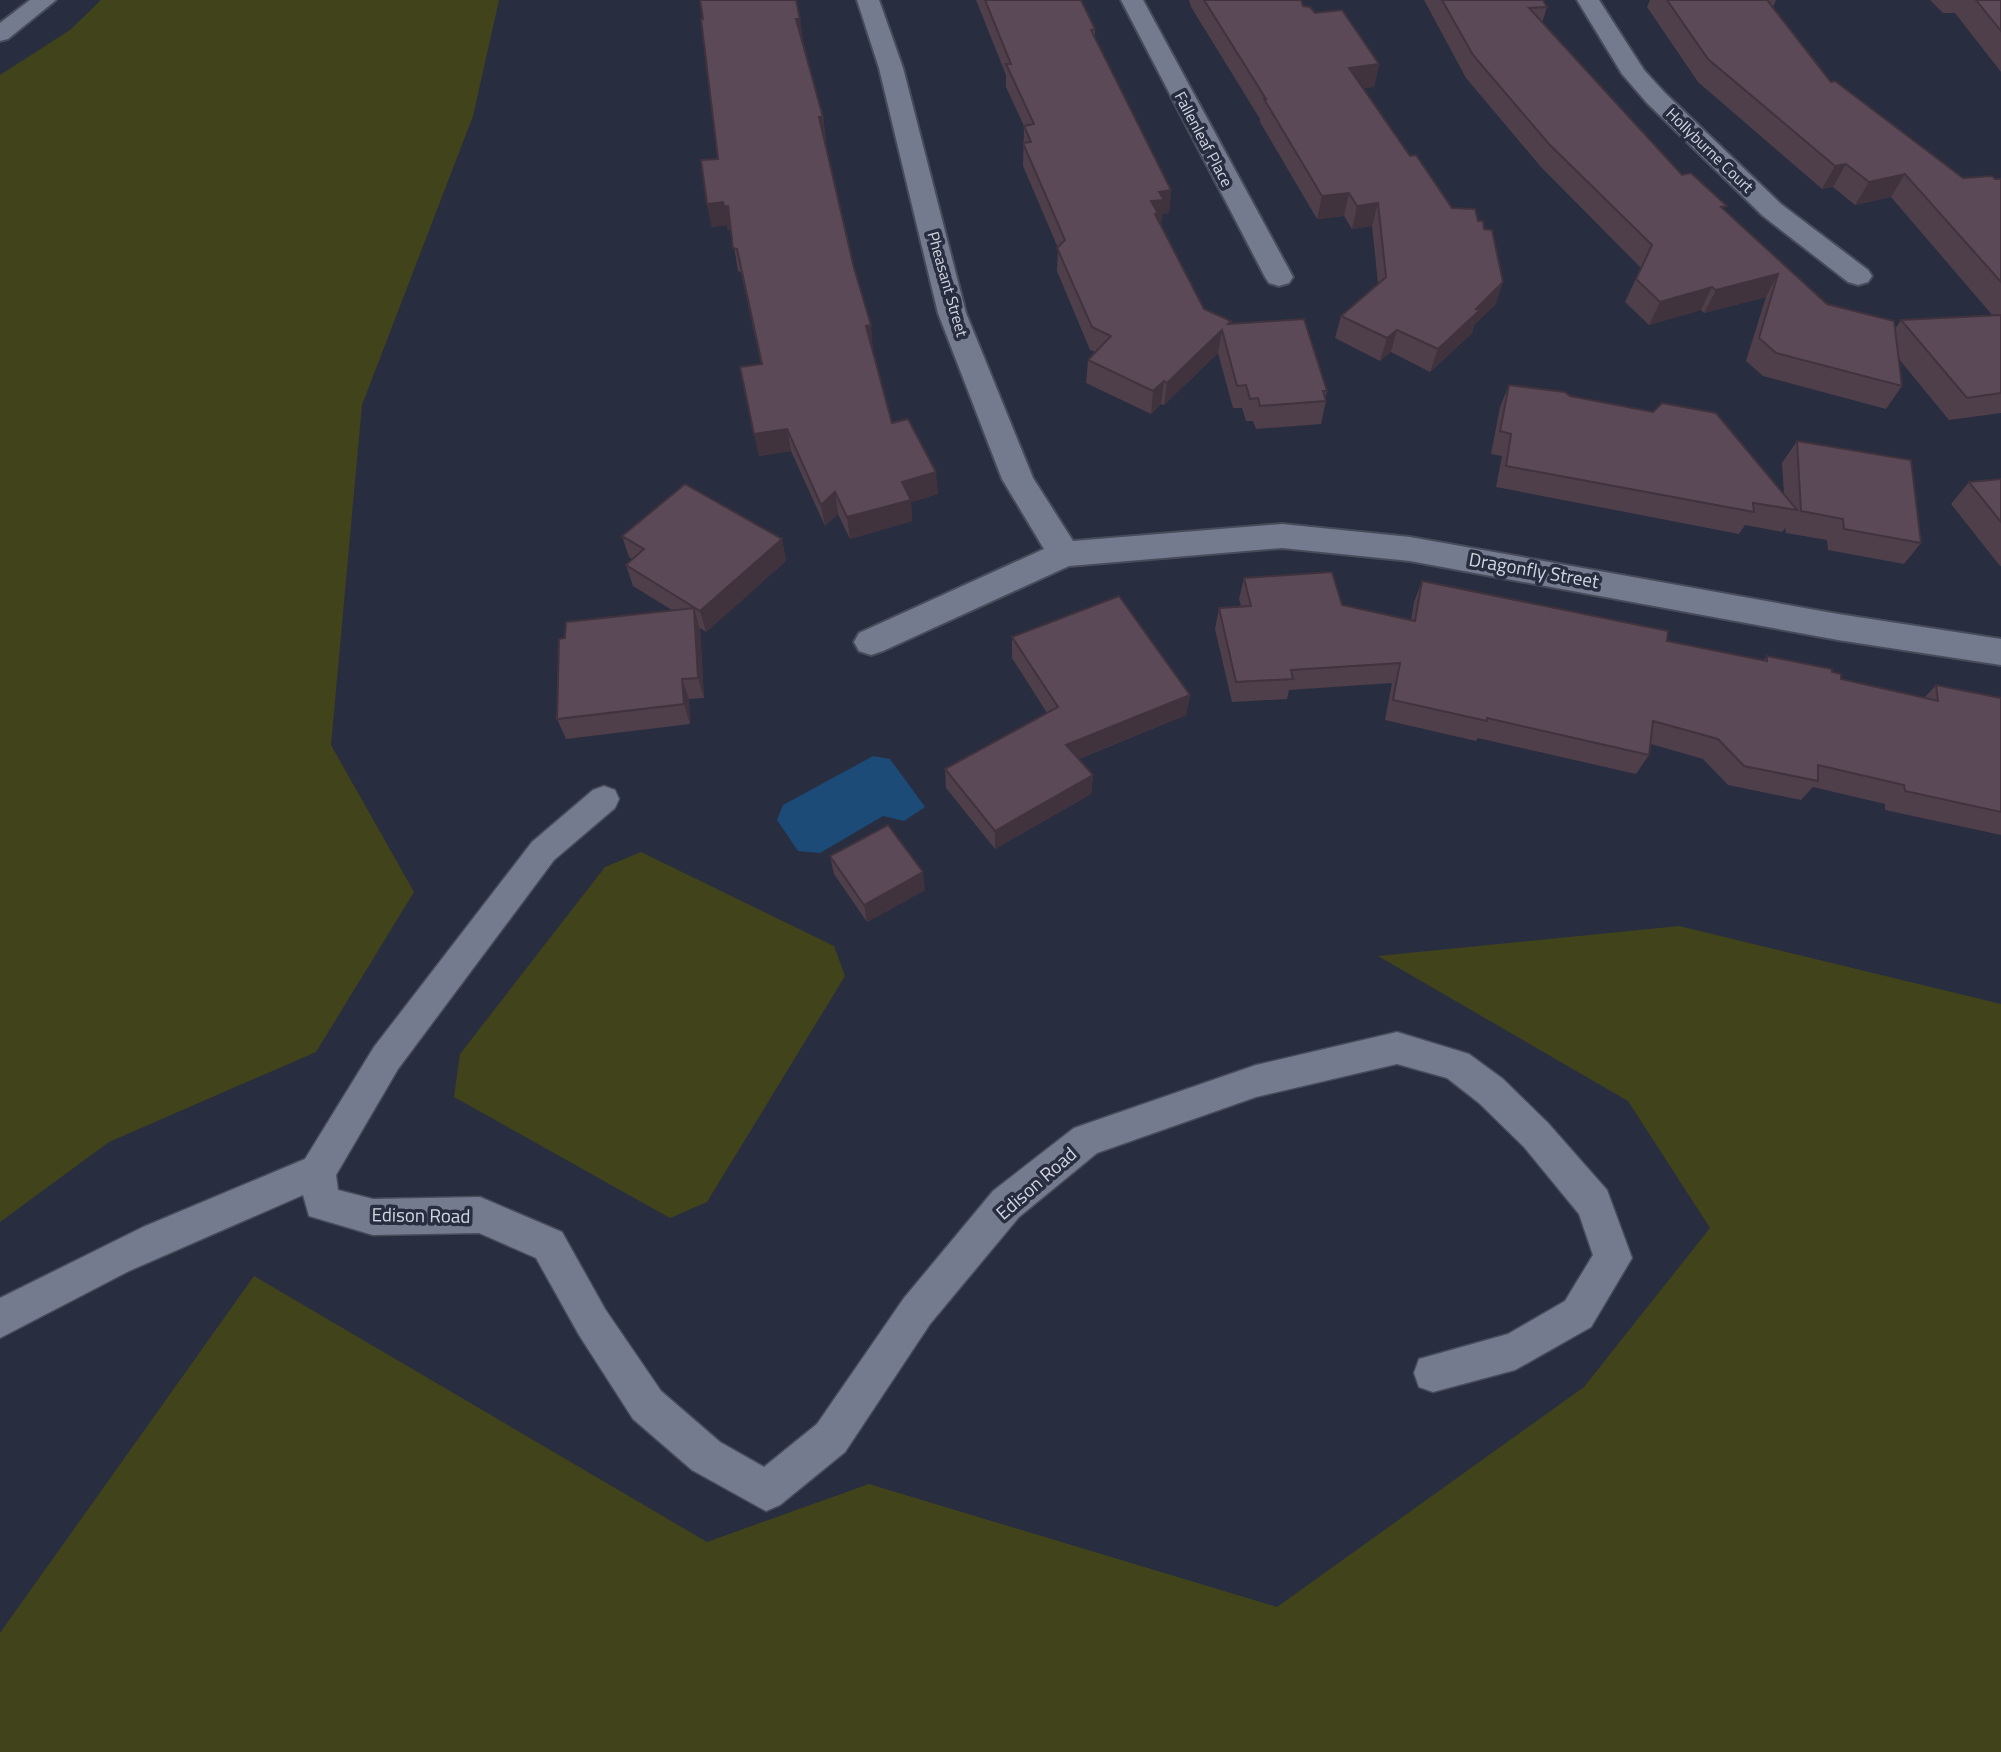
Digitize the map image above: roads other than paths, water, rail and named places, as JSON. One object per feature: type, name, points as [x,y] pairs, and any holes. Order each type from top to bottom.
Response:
[{"type":"street","points":[[0,34],[45,0]]},
{"type":"street","name":"Pheasant Street","points":[[868,0],[891,68],[952,313],[1018,479],[1063,554]]},
{"type":"street","name":"Fallenleaf Place","points":[[1132,0],[1279,276]]},
{"type":"street","name":"Hollyburne Court","points":[[1588,0],[1634,74],[1656,98],[1772,210],[1858,276]]},
{"type":"street","name":"Dragonfly Street","points":[[870,642],[1063,554],[1282,536],[1397,547],[1838,627],[2001,652]]},
{"type":"lane","points":[[0,1319],[46,1292],[198,1219],[318,1172],[386,1058],[543,851],[604,799]]},
{"type":"lane","name":"Edison Road","points":[[318,1172],[322,1203],[373,1217],[480,1215],[549,1245],[592,1322],[647,1405],[706,1457],[766,1491],[831,1438],[917,1311],[1006,1204],[1086,1140],[1256,1081],[1397,1048],[1458,1065],[1491,1091],[1536,1135],[1594,1203],[1613,1258],[1578,1314],[1515,1351],[1433,1373]]},
{"type":"water","points":[[873,756],[890,759],[925,807],[904,821],[883,816],[820,853],[798,851],[777,820],[783,805]]}]
